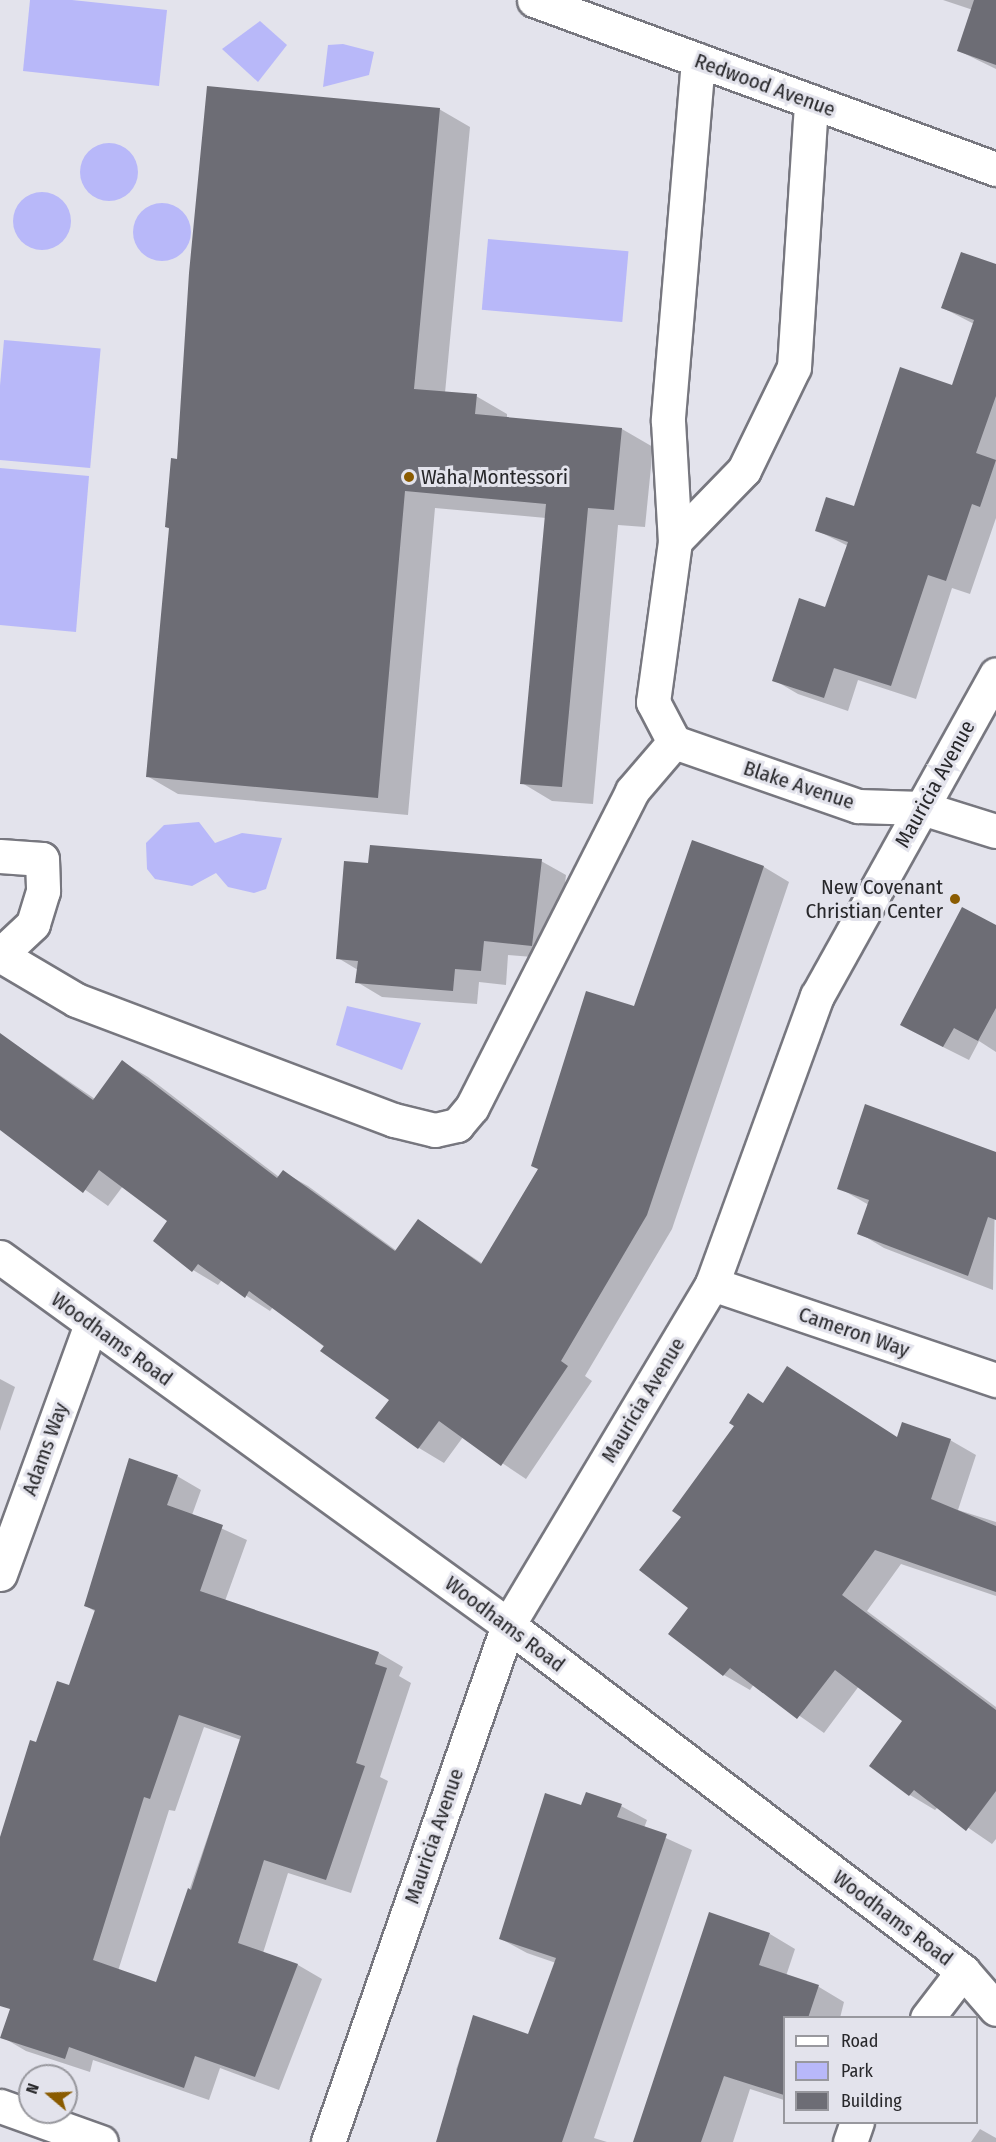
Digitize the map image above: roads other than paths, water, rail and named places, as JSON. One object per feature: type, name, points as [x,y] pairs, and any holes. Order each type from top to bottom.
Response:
[{"type":"street","name":"Redwood Avenue","points":[[534,0],[996,169]]},
{"type":"street","points":[[0,856],[42,859],[43,891],[33,924],[0,955],[76,1000],[383,1116],[435,1131],[458,1125],[472,1107],[632,791],[674,742],[653,702],[675,541],[668,421],[698,60]]},
{"type":"street","points":[[675,541],[744,470],[794,367],[811,102]]},
{"type":"street","name":"Mauricia Avenue","points":[[328,2142],[508,1625],[712,1284],[817,996],[996,674]]},
{"type":"street","name":"Blake Avenue","points":[[674,742],[858,806],[922,808],[996,831]]},
{"type":"street","name":"Woodhams Road","points":[[0,1257],[508,1625],[963,1971],[996,2009]]},
{"type":"street","name":"Cameron Way","points":[[712,1284],[996,1380]]},
{"type":"street","name":"Adams Way","points":[[0,1574],[91,1324]]},
{"type":"street","points":[[929,2016],[963,1971]]},
{"type":"street","points":[[0,2106],[101,2142]]},
{"type":"street","points":[[850,2142],[856,2124]]},
{"type":"place","name":"Waha Montessori","points":[[409,477]]},
{"type":"place","name":"New Covenant Christian Center","points":[[955,899]]}]
